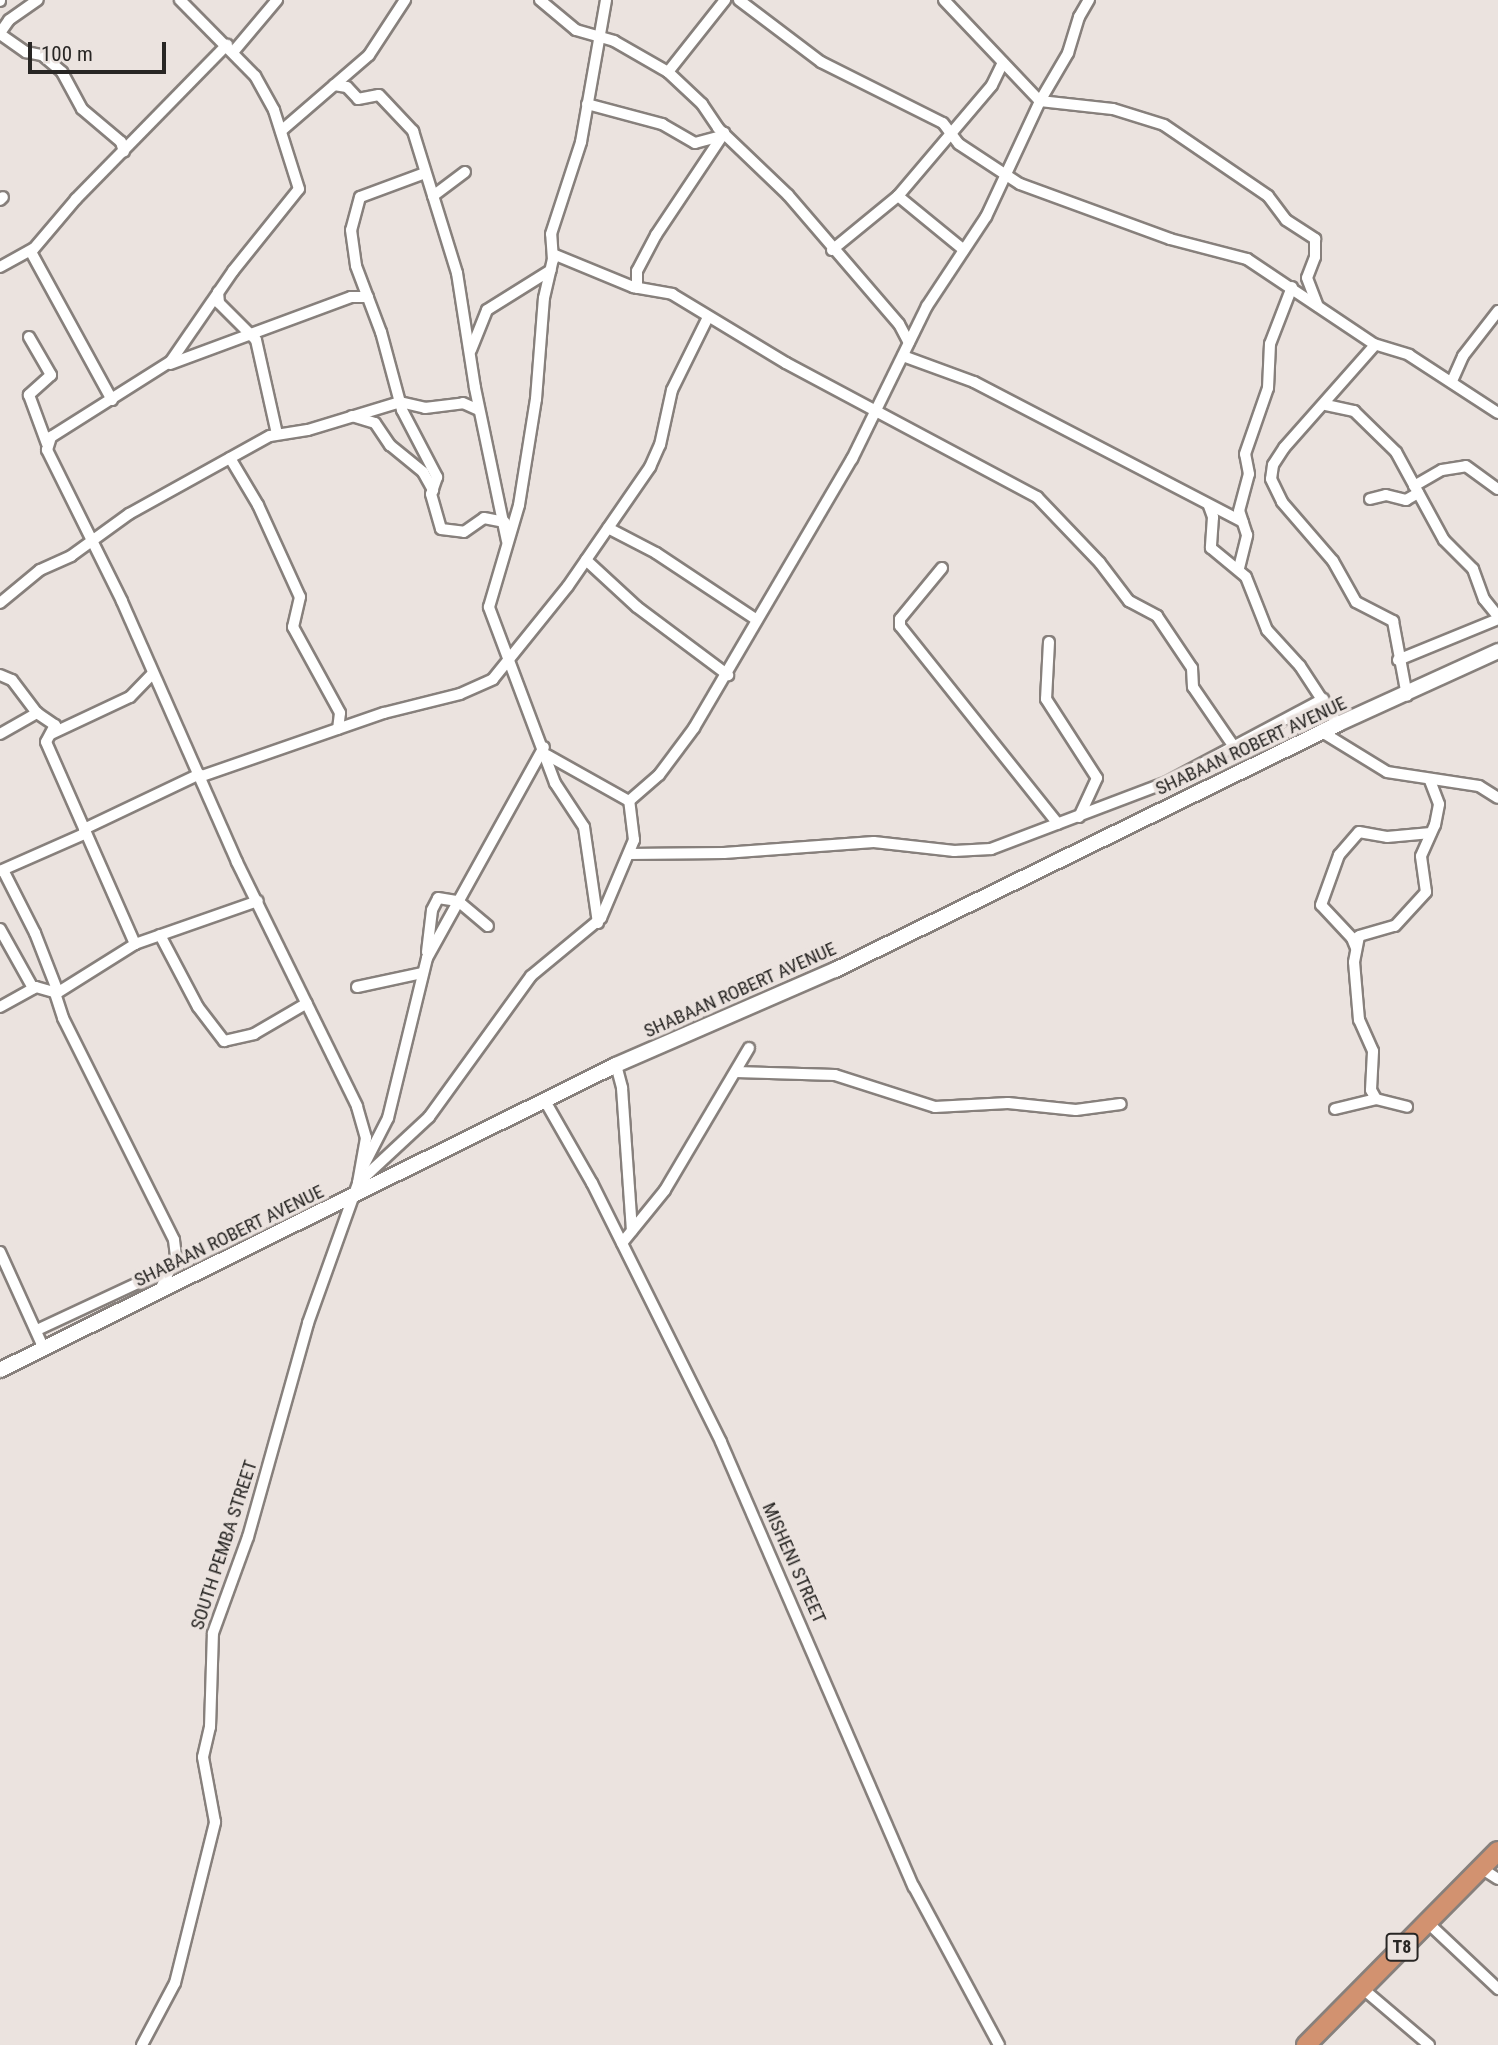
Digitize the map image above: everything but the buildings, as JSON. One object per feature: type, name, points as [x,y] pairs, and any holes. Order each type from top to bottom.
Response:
[{"type":"highway","name":"T8","points":[[1306,2045],[1498,1851]]},
{"type":"street","points":[[38,0],[9,20],[0,33],[26,52],[42,55],[62,72],[82,109],[121,142],[124,152]]},
{"type":"street","points":[[168,365],[218,292],[299,189],[281,131],[255,76],[180,0]]},
{"type":"street","points":[[0,267],[33,249],[124,152],[276,0]]},
{"type":"street","points":[[281,131],[373,50],[405,0]]},
{"type":"street","points":[[540,0],[576,30],[600,35],[668,72],[723,135],[788,195],[832,250],[892,315],[909,342]]},
{"type":"street","points":[[598,923],[584,827],[560,794],[489,607],[508,550],[536,399],[544,298],[553,254],[554,219],[581,142],[606,0]]},
{"type":"street","points":[[668,72],[701,36],[725,0]]},
{"type":"street","points":[[739,0],[821,62],[941,122],[952,134],[1027,187],[1097,214],[1247,259],[1376,345],[1409,355],[1498,413]]},
{"type":"street","points":[[944,0],[1040,100],[1113,108],[1164,125],[1268,196],[1286,220],[1315,239],[1315,257],[1307,278],[1318,306]]},
{"type":"street","points":[[629,801],[671,762],[728,675],[757,620],[852,459],[927,306],[986,217],[1040,100],[1064,62],[1089,0]]},
{"type":"street","points":[[832,250],[898,196],[992,85],[1003,62]]},
{"type":"street","points":[[334,85],[347,87],[358,99],[379,94],[397,109],[413,131],[457,273],[480,410],[505,522],[508,550]]},
{"type":"street","points":[[587,104],[662,124],[695,142],[723,135]]},
{"type":"street","points":[[637,288],[642,260],[723,135]]},
{"type":"street","points":[[433,196],[465,172]]},
{"type":"street","points":[[425,173],[365,194],[357,201],[352,246],[400,402],[437,477],[433,490]]},
{"type":"street","points":[[898,196],[964,250]]},
{"type":"street","points":[[33,249],[32,260],[113,400]]},
{"type":"street","points":[[553,254],[637,288],[672,294],[874,413],[971,458],[1037,498],[1100,563],[1129,601],[1157,616],[1192,668],[1192,687],[1232,744]]},
{"type":"street","points":[[470,353],[487,310],[551,270]]},
{"type":"street","points":[[1239,568],[1246,544],[1239,511],[1249,474],[1248,439],[1268,388],[1270,344],[1292,287]]},
{"type":"street","points":[[218,292],[219,303],[252,335],[277,434]]},
{"type":"street","points":[[47,444],[168,365],[351,297],[368,297]]},
{"type":"street","points":[[1452,381],[1463,356],[1498,310]]},
{"type":"street","points":[[160,1291],[177,1250],[174,1240],[63,1018],[57,993],[35,933],[1,871],[201,775],[484,684],[508,660],[586,560],[650,467],[660,445],[670,398],[708,317]]},
{"type":"street","points":[[29,337],[51,375],[29,395],[47,444],[364,1126],[357,1183]]},
{"type":"street","points":[[1376,345],[1275,461],[1272,487],[1333,561],[1356,602],[1393,621],[1398,660],[1407,696]]},
{"type":"street","points":[[903,356],[974,382],[1242,523]]},
{"type":"street","points":[[0,603],[40,570],[63,561],[90,540],[230,457],[277,434],[308,430],[400,402],[425,408],[463,403],[480,410]]},
{"type":"street","points":[[1326,405],[1347,407],[1369,422],[1396,452],[1444,540],[1474,569],[1484,599],[1498,618],[1398,660]]},
{"type":"street","points":[[352,416],[375,423],[390,444],[423,472],[433,490],[444,531],[464,532],[484,518],[505,522]]},
{"type":"street","points":[[230,457],[258,505],[300,597],[293,626],[340,713],[338,729]]},
{"type":"street","points":[[1370,499],[1386,495],[1406,500],[1442,470],[1466,466],[1498,489]]},
{"type":"street","points":[[1209,506],[1213,517],[1211,548],[1239,568],[1251,586],[1267,630],[1324,699],[1338,724]]},
{"type":"street","points":[[608,528],[656,553],[757,620]]},
{"type":"street","points":[[586,560],[646,615],[728,675]]},
{"type":"street","points":[[942,568],[900,619],[900,626],[1058,824]]},
{"type":"street","points":[[1049,642],[1046,699],[1097,778],[1079,817]]},
{"type":"street","name":"SHABAAN ROBERT AVENUE","points":[[0,1370],[160,1291],[357,1183],[545,1101],[616,1065],[835,970],[1338,724],[1407,696],[1498,651]]},
{"type":"street","points":[[45,737],[130,696],[152,674]]},
{"type":"street","points":[[0,675],[12,680],[37,713],[55,725],[45,737]]},
{"type":"street","points":[[629,854],[724,853],[874,842],[976,852],[1079,817],[1167,782],[1232,744],[1324,699]]},
{"type":"street","points":[[0,734],[37,713]]},
{"type":"street","points":[[1322,732],[1387,772],[1430,781],[1479,786],[1498,798]]},
{"type":"street","points":[[45,737],[135,944]]},
{"type":"street","points":[[357,1183],[429,1117],[531,976],[598,923],[629,854],[634,827],[629,801],[545,751]]},
{"type":"street","points":[[357,1183],[388,1118],[427,958],[545,751]]},
{"type":"street","points":[[1376,1099],[1371,1090],[1373,1051],[1359,1020],[1354,986],[1356,948],[1363,933],[1395,926],[1426,892],[1421,856],[1439,804],[1430,781]]},
{"type":"street","points":[[1356,948],[1321,903],[1343,849],[1360,832],[1387,837],[1431,833]]},
{"type":"street","points":[[427,958],[435,902],[444,897],[458,901],[488,926]]},
{"type":"street","points":[[0,1007],[33,988],[57,993],[135,944],[258,901]]},
{"type":"street","points":[[0,929],[33,988]]},
{"type":"street","points":[[160,935],[198,1007],[224,1041],[254,1034],[307,1003]]},
{"type":"street","points":[[357,987],[422,973]]},
{"type":"street","points":[[622,1244],[665,1190],[749,1048]]},
{"type":"street","points":[[616,1065],[622,1088],[632,1231]]},
{"type":"street","points":[[736,1072],[835,1075],[935,1107],[1008,1103],[1076,1110],[1121,1104]]},
{"type":"street","points":[[1335,1109],[1376,1099],[1407,1107]]},
{"type":"street","name":"MISHENI STREET","points":[[545,1101],[622,1244],[788,1588],[837,1717],[914,1887],[999,2045]]},
{"type":"street","name":"SOUTH PEMBA STREET","points":[[142,2045],[178,1972],[215,1822],[202,1757],[211,1719],[213,1633],[248,1537],[308,1323],[357,1183]]},
{"type":"street","points":[[0,1252],[44,1349]]},
{"type":"street","points":[[37,1330],[172,1267]]},
{"type":"street","points":[[1481,1868],[1498,1879]]},
{"type":"street","points":[[1427,1922],[1498,1989]]},
{"type":"street","points":[[1362,1988],[1429,2045]]}]
